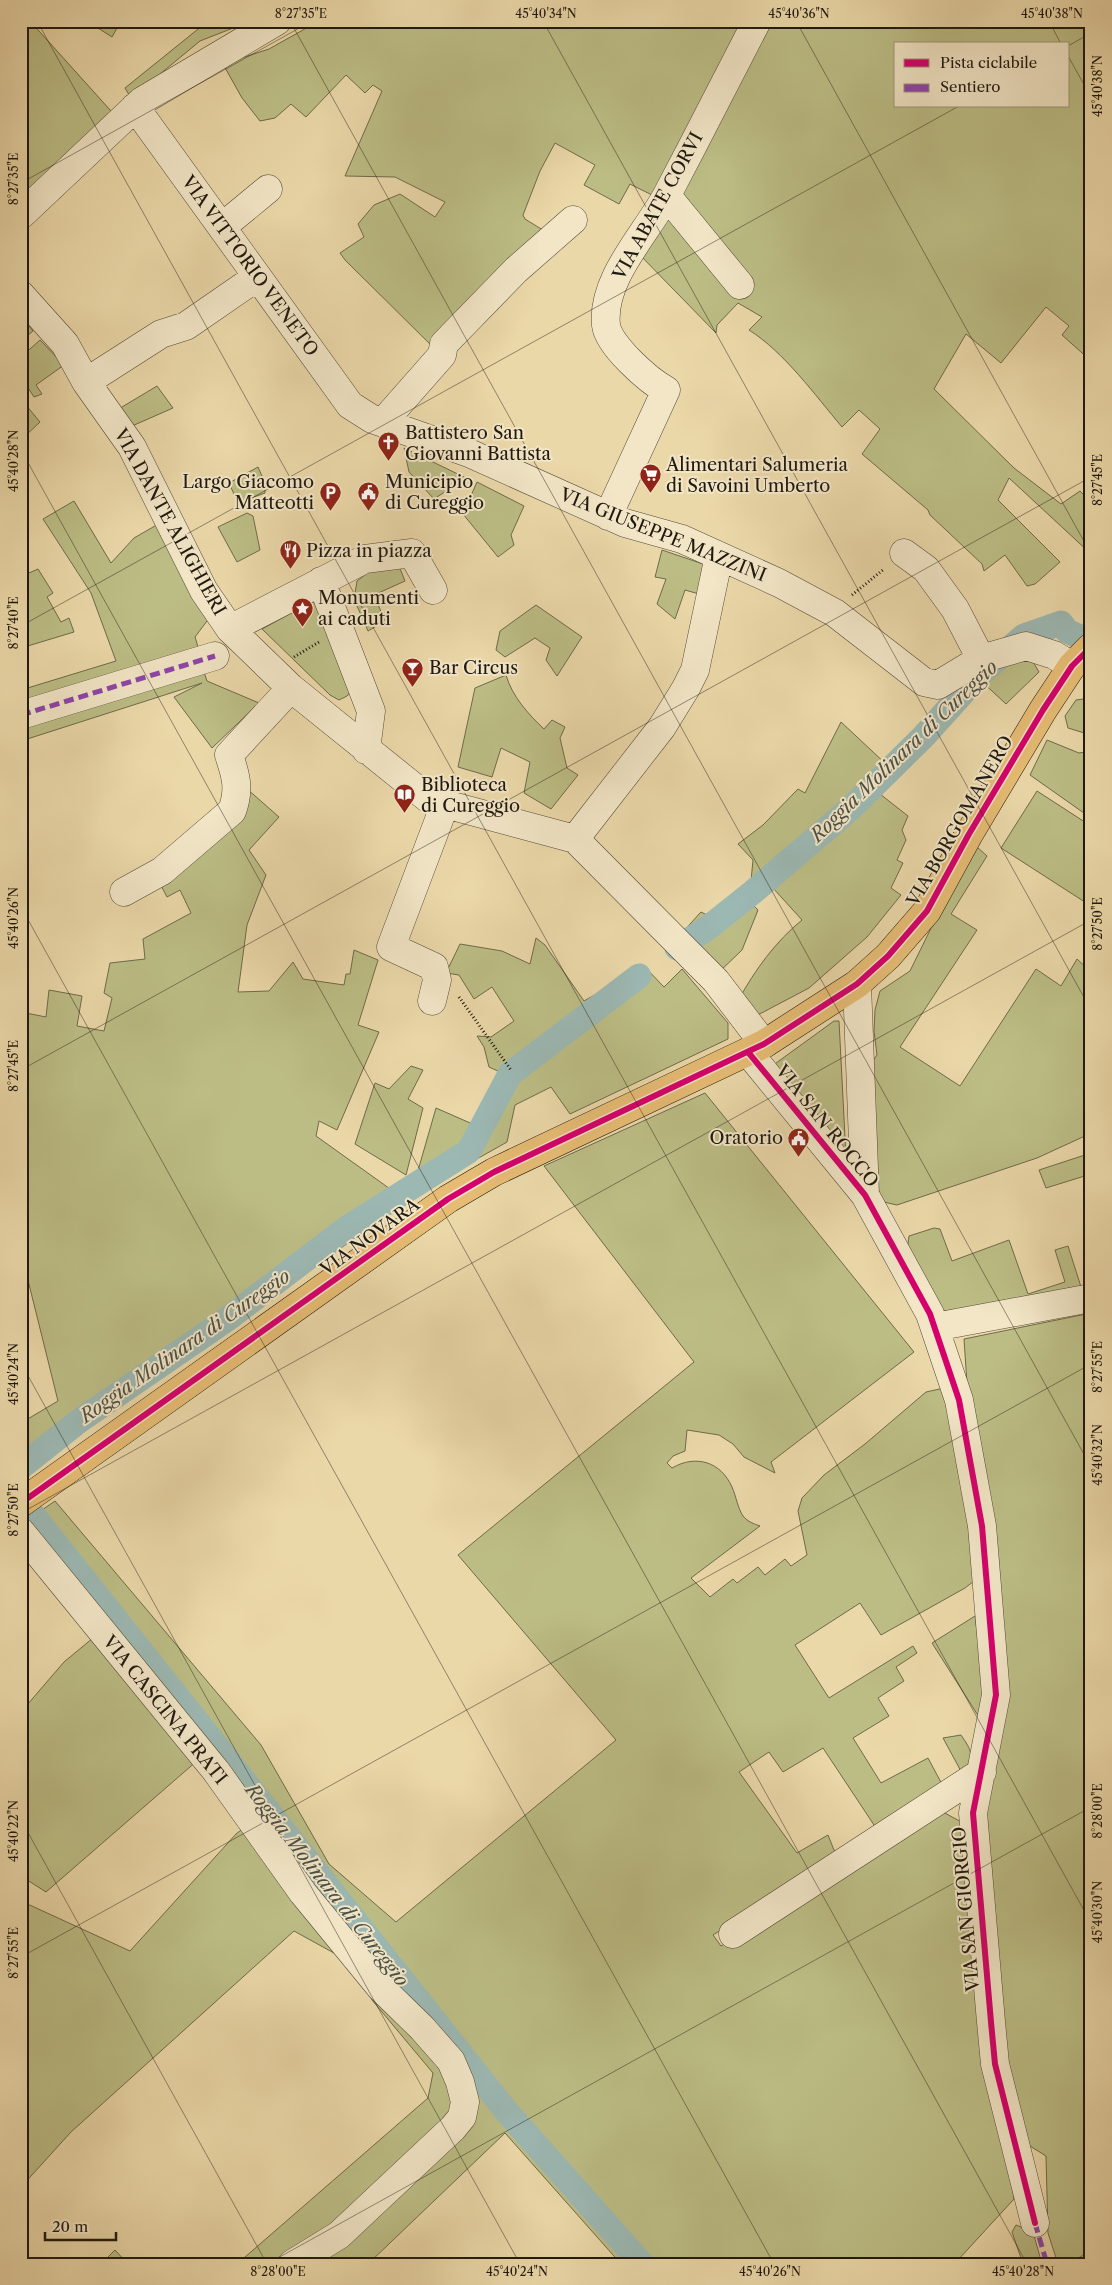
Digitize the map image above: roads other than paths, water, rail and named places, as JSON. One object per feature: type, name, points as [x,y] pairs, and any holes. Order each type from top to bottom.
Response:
[{"type":"main road","name":"VIA BORGOMANERO","points":[[756,1048],[858,984],[888,956],[927,911],[1002,779],[1083,655]]},
{"type":"main road","name":"VIA NOVARA","points":[[26,1499],[448,1199],[494,1172],[756,1048]]},
{"type":"street","points":[[21,215],[142,101],[278,21]]},
{"type":"street","name":"VIA ABATE CORVI","points":[[608,516],[666,390],[651,382],[610,338],[606,325],[607,302],[620,269],[667,196],[757,21]]},
{"type":"street","name":"VIA VITTORIO VENETO","points":[[135,108],[350,404],[377,420]]},
{"type":"street","points":[[222,227],[268,189]]},
{"type":"street","points":[[667,196],[740,285]]},
{"type":"street","points":[[377,420],[442,355],[444,344],[510,276],[573,220]]},
{"type":"street","points":[[86,382],[161,334],[186,326],[257,277]]},
{"type":"street","name":"VIA DANTE ALIGHIERI","points":[[21,295],[65,344],[86,382],[132,448],[204,591],[230,629],[281,679],[366,750],[437,802]]},
{"type":"street","name":"VIA GIUSEPPE MAZZINI","points":[[377,420],[469,453],[624,523],[682,539],[779,583],[835,613],[924,682],[938,685],[987,657],[1026,646],[1054,655],[1083,655]]},
{"type":"street","points":[[230,629],[365,559],[412,553],[433,590]]},
{"type":"street","points":[[904,553],[926,569],[987,657]]},
{"type":"street","points":[[432,1001],[437,973],[434,967],[391,947],[437,802],[575,839],[662,727],[686,688],[695,670],[719,556]]},
{"type":"street","points":[[331,575],[340,630],[371,710],[366,750]]},
{"type":"street","points":[[21,715],[215,656]]},
{"type":"street","points":[[124,892],[162,871],[232,811],[237,797],[238,780],[228,754],[281,679]]},
{"type":"street","name":"VIA SAN ROCCO","points":[[575,839],[716,981],[756,1048],[865,1195],[930,1314],[935,1328]]},
{"type":"street","name":"VIA SAN ROCCO","points":[[858,984],[865,1195]]},
{"type":"street","points":[[935,1328],[1091,1298]]},
{"type":"street","name":"VIA SAN GIORGIO","points":[[935,1328],[959,1400],[982,1526],[996,1695],[973,1813],[995,2064],[1034,2223]]},
{"type":"street","name":"VIA CASCINA PRATI","points":[[21,1532],[216,1770],[304,1893],[380,1987],[422,2028],[451,2061],[460,2082],[465,2102],[462,2117],[453,2128],[340,2235],[292,2264]]},
{"type":"street","points":[[733,1934],[982,1772]]},
{"type":"waterway","name":"Roggia Molinara di Cureggio","points":[[677,948],[709,927],[753,892],[851,808],[923,737],[979,675],[1024,636],[1061,623],[1067,631],[1091,642]]},
{"type":"waterway","name":"Roggia Molinara di Cureggio","points":[[21,1467],[79,1421],[226,1320],[347,1228],[469,1151],[510,1074],[639,976]]},
{"type":"waterway","name":"Roggia Molinara di Cureggio","points":[[21,1500],[507,2112],[642,2264]]},
{"type":"place","name":"Battistero San Giovanni Battista","points":[[389,462]]},
{"type":"place","name":"Alimentari Salumeria di Savoini Umberto","points":[[650,494]]},
{"type":"place","name":"Largo Giacomo Matteotti","points":[[330,511]]},
{"type":"place","name":"Municipio di Cureggio","points":[[369,511]]},
{"type":"place","name":"Pizza in piazza","points":[[290,570]]},
{"type":"place","name":"Monumenti ai caduti","points":[[302,627]]},
{"type":"place","name":"Bar Circus","points":[[413,687]]},
{"type":"place","name":"Biblioteca di Cureggio","points":[[405,814]]},
{"type":"place","name":"Oratorio","points":[[799,1157]]}]
